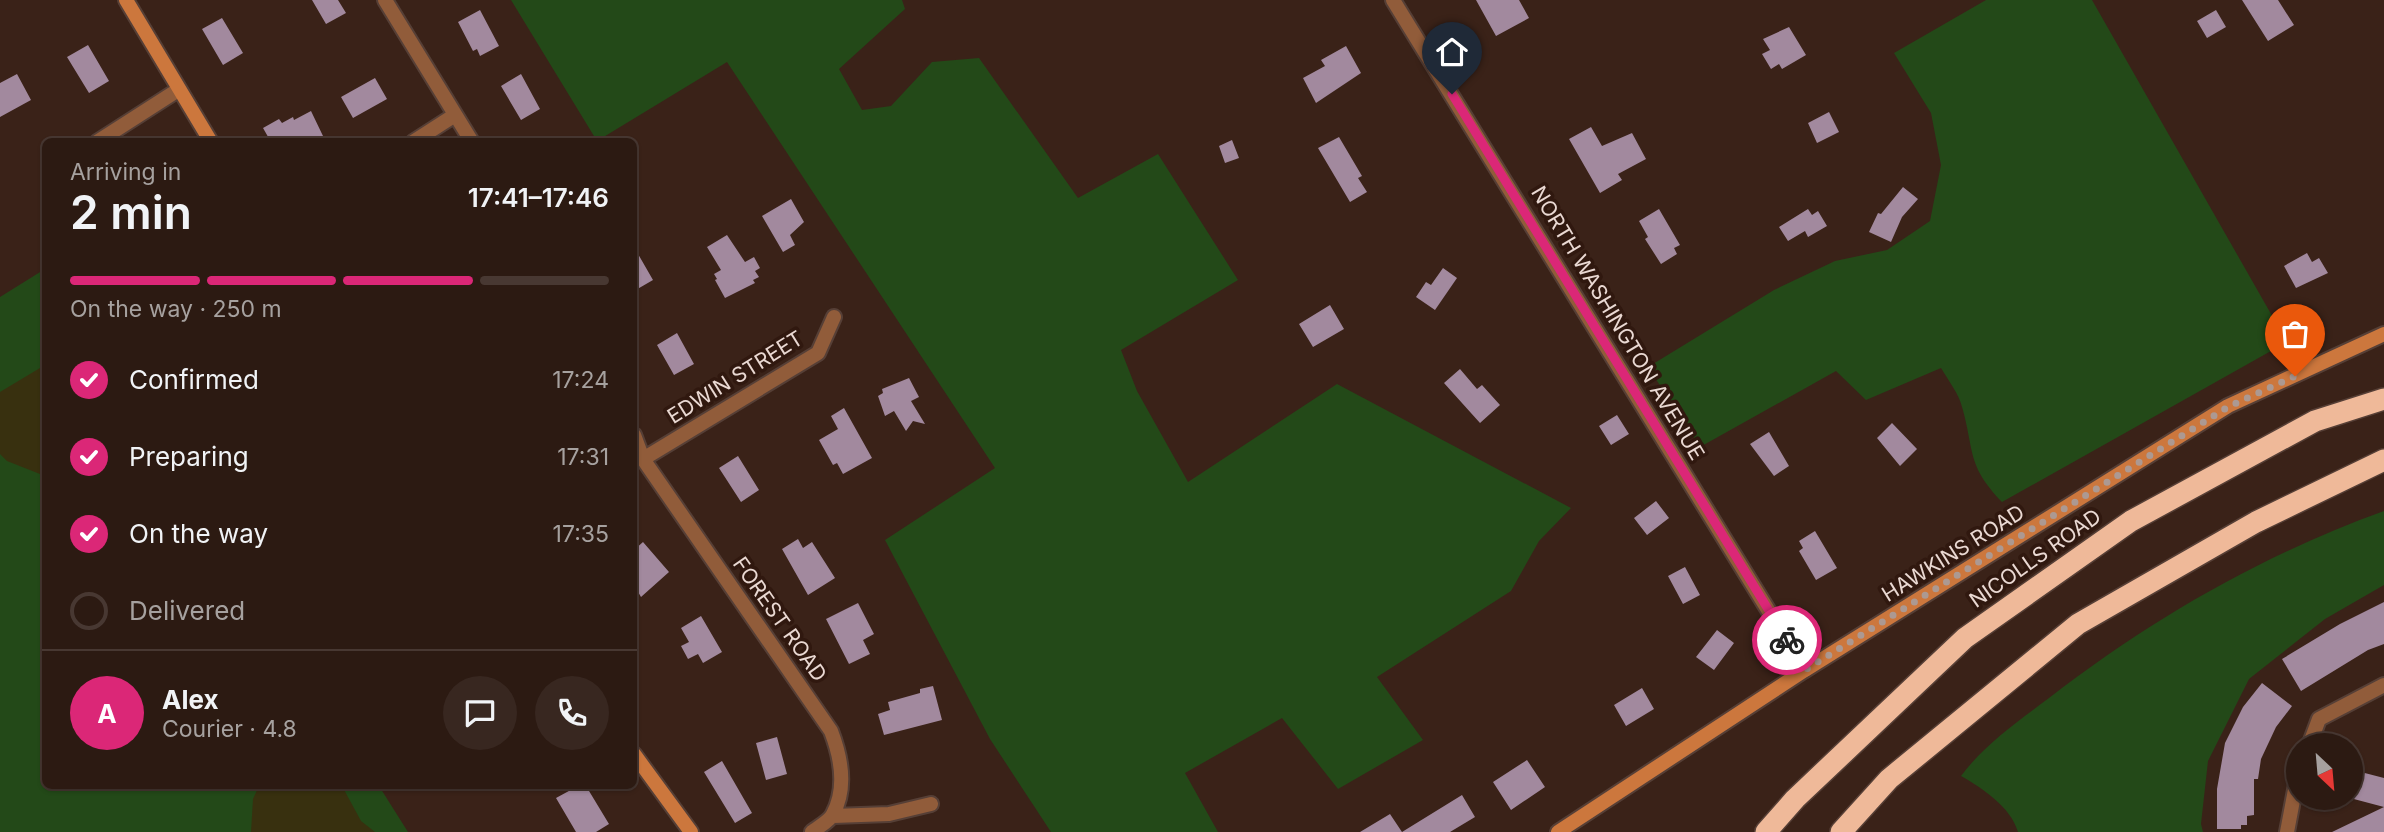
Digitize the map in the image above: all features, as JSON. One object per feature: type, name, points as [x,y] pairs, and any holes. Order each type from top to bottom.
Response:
[{"type":"highway","name":"NICOLLS ROAD","points":[[1766,832],[1795,799],[1965,638],[2109,536],[2131,521],[2315,421],[2384,399]]},
{"type":"highway","points":[[1841,832],[1889,779],[2078,624],[2256,522],[2384,460]]},
{"type":"street","points":[[126,0],[208,138]]},
{"type":"street","points":[[385,0],[469,138]]},
{"type":"street","name":"NORTH WASHINGTON AVENUE","points":[[1394,0],[1805,670]]},
{"type":"street","points":[[103,138],[178,90]]},
{"type":"street","points":[[419,138],[455,115]]},
{"type":"street","name":"EDWIN STREET","points":[[643,458],[818,353],[834,317]]},
{"type":"street","name":"HAWKINS ROAD","points":[[1558,832],[1805,670],[2228,407],[2384,334]]},
{"type":"street","name":"FOREST ROAD","points":[[637,443],[643,458],[831,731],[842,772],[833,816]]},
{"type":"street","points":[[2314,733],[2319,719],[2384,685]]},
{"type":"street","points":[[637,758],[691,832]]},
{"type":"street","points":[[812,832],[833,816],[889,814],[931,804]]},
{"type":"street","points":[[2287,832],[2291,810]]},
{"type":"green space","points":[[511,0],[902,0],[905,9],[839,69],[862,110],[891,106],[932,62],[979,58],[1078,198],[1158,154],[1238,280],[1121,350],[1137,391],[1188,482],[1337,384],[1571,508],[1539,541],[1511,591],[1377,677],[1423,740],[1338,789],[1282,718],[1185,773],[1218,832],[1051,832],[990,739],[885,540],[995,468],[727,62],[602,138],[595,138]]},
{"type":"green space","points":[[1986,0],[2092,0],[2287,342],[2002,502],[1990,489],[1977,467],[1961,402],[1941,368],[1866,400],[1836,371],[1700,447],[1648,367],[1774,290],[1835,261],[1887,250],[1930,221],[1941,165],[1931,113],[1894,53]]},
{"type":"green space","points":[[42,271],[42,789],[381,789],[408,832],[0,832],[0,297]]},
{"type":"green space","points":[[2384,511],[2384,585],[2325,619],[2249,679],[2208,761],[2201,824],[2203,832],[2018,832],[2002,806],[1961,776],[1980,754],[2013,725],[2088,669],[2168,616],[2251,569],[2339,528]]},
{"type":"sand","points":[[42,367],[42,475],[7,461],[0,454],[0,392]]},
{"type":"sand","points":[[258,789],[344,789],[361,821],[375,832],[251,832],[253,799]]},
{"type":"building","points":[[312,0],[338,0],[346,13],[326,24]]},
{"type":"building","points":[[1476,0],[1519,0],[1529,18],[1496,36]]},
{"type":"building","points":[[2242,0],[2278,0],[2294,25],[2268,41]]},
{"type":"building","points":[[480,10],[499,46],[480,56],[477,49],[473,51],[458,22]]},
{"type":"building","points":[[2216,10],[2226,27],[2207,38],[2197,21]]},
{"type":"building","points":[[222,18],[243,53],[223,65],[202,29]]},
{"type":"building","points":[[1789,27],[1806,55],[1782,69],[1779,64],[1771,69],[1762,54],[1770,50],[1763,39]]},
{"type":"building","points":[[88,45],[109,81],[89,93],[67,57]]},
{"type":"building","points":[[1346,46],[1361,73],[1316,103],[1303,78],[1325,66],[1321,60]]},
{"type":"building","points":[[17,74],[31,100],[0,117],[0,83]]},
{"type":"building","points":[[521,74],[540,109],[521,120],[501,86]]},
{"type":"building","points":[[375,78],[387,99],[353,118],[341,97]]},
{"type":"building","points":[[311,111],[323,136],[269,138],[263,128],[279,119],[282,123],[293,117],[294,120]]},
{"type":"building","points":[[1829,112],[1839,132],[1817,143],[1808,123]]},
{"type":"building","points":[[1591,127],[1602,146],[1632,133],[1646,159],[1618,174],[1622,180],[1600,193],[1569,139]]},
{"type":"building","points":[[1339,137],[1362,176],[1358,178],[1367,192],[1350,202],[1318,148]]},
{"type":"building","points":[[1232,140],[1239,158],[1225,163],[1219,146]]},
{"type":"building","points":[[1903,187],[1918,199],[1902,217],[1891,242],[1869,232],[1878,213],[1881,214]]},
{"type":"building","points":[[791,199],[804,222],[790,235],[795,245],[783,252],[762,216]]},
{"type":"building","points":[[1659,209],[1680,245],[1674,248],[1677,254],[1661,264],[1645,239],[1648,237],[1639,221]]},
{"type":"building","points":[[1808,209],[1812,215],[1818,211],[1827,226],[1808,237],[1805,231],[1788,241],[1779,227]]},
{"type":"building","points":[[727,235],[745,262],[754,257],[760,268],[755,271],[759,277],[753,280],[755,283],[725,298],[714,274],[721,270],[707,247]]},
{"type":"building","points":[[637,252],[653,280],[637,289]]},
{"type":"building","points":[[2307,253],[2312,262],[2319,258],[2328,273],[2296,288],[2284,266]]},
{"type":"building","points":[[1443,268],[1457,278],[1435,310],[1416,297],[1426,282],[1431,285]]},
{"type":"building","points":[[1330,305],[1344,329],[1313,347],[1299,324]]},
{"type":"building","points":[[677,333],[694,364],[674,375],[657,345]]},
{"type":"building","points":[[1460,369],[1477,389],[1482,385],[1500,405],[1480,423],[1444,383]]},
{"type":"building","points":[[909,378],[919,397],[911,401],[925,424],[913,421],[906,431],[894,411],[885,416],[878,396],[883,393],[882,389]]},
{"type":"building","points":[[844,408],[872,458],[843,474],[837,463],[833,465],[819,440],[838,429],[831,416]]},
{"type":"building","points":[[1617,415],[1629,434],[1611,445],[1599,426]]},
{"type":"building","points":[[1892,423],[1917,449],[1900,466],[1877,438]]},
{"type":"building","points":[[1769,432],[1789,466],[1774,476],[1750,444]]},
{"type":"building","points":[[738,456],[759,490],[741,502],[719,468]]},
{"type":"building","points":[[1656,501],[1669,518],[1647,535],[1634,518]]},
{"type":"building","points":[[1815,531],[1837,568],[1816,580],[1799,551],[1803,548],[1799,541]]},
{"type":"building","points":[[798,539],[803,548],[812,542],[835,578],[808,595],[782,549]]},
{"type":"building","points":[[643,542],[669,572],[641,597],[637,590],[637,547]]},
{"type":"building","points":[[1685,567],[1700,595],[1683,604],[1668,576]]},
{"type":"building","points":[[2384,602],[2384,644],[2368,650],[2301,691],[2282,659],[2340,624]]},
{"type":"building","points":[[858,603],[874,634],[863,640],[870,654],[849,664],[826,619]]},
{"type":"building","points":[[701,616],[722,652],[703,663],[698,654],[688,659],[681,646],[689,642],[681,628]]},
{"type":"building","points":[[1717,630],[1734,643],[1714,670],[1696,657]]},
{"type":"building","points":[[2262,683],[2292,706],[2276,727],[2261,759],[2258,779],[2254,779],[2254,815],[2247,816],[2247,825],[2241,825],[2241,829],[2217,829],[2217,789],[2225,743],[2243,707]]},
{"type":"building","points":[[933,686],[942,720],[884,735],[878,714],[890,710],[888,702],[920,693],[920,689]]},
{"type":"building","points":[[1642,688],[1654,709],[1626,726],[1614,705]]},
{"type":"building","points":[[777,737],[787,774],[766,780],[756,743]]},
{"type":"building","points":[[1527,760],[1545,787],[1511,810],[1493,782]]},
{"type":"building","points":[[722,761],[752,813],[735,823],[704,772]]},
{"type":"building","points":[[2363,773],[2384,778],[2384,807],[2363,801]]},
{"type":"building","points":[[572,789],[588,789],[609,824],[596,832],[576,832],[556,798]]},
{"type":"building","points":[[1462,795],[1475,817],[1450,832],[1402,832]]},
{"type":"building","points":[[2384,807],[2384,832],[2332,832]]},
{"type":"building","points":[[1390,814],[1402,832],[1360,832]]},
{"type":"way so far","points":[[1787,640],[1805,670],[2228,407],[2295,376]]},
{"type":"route","points":[[1452,94],[1787,640]]}]
